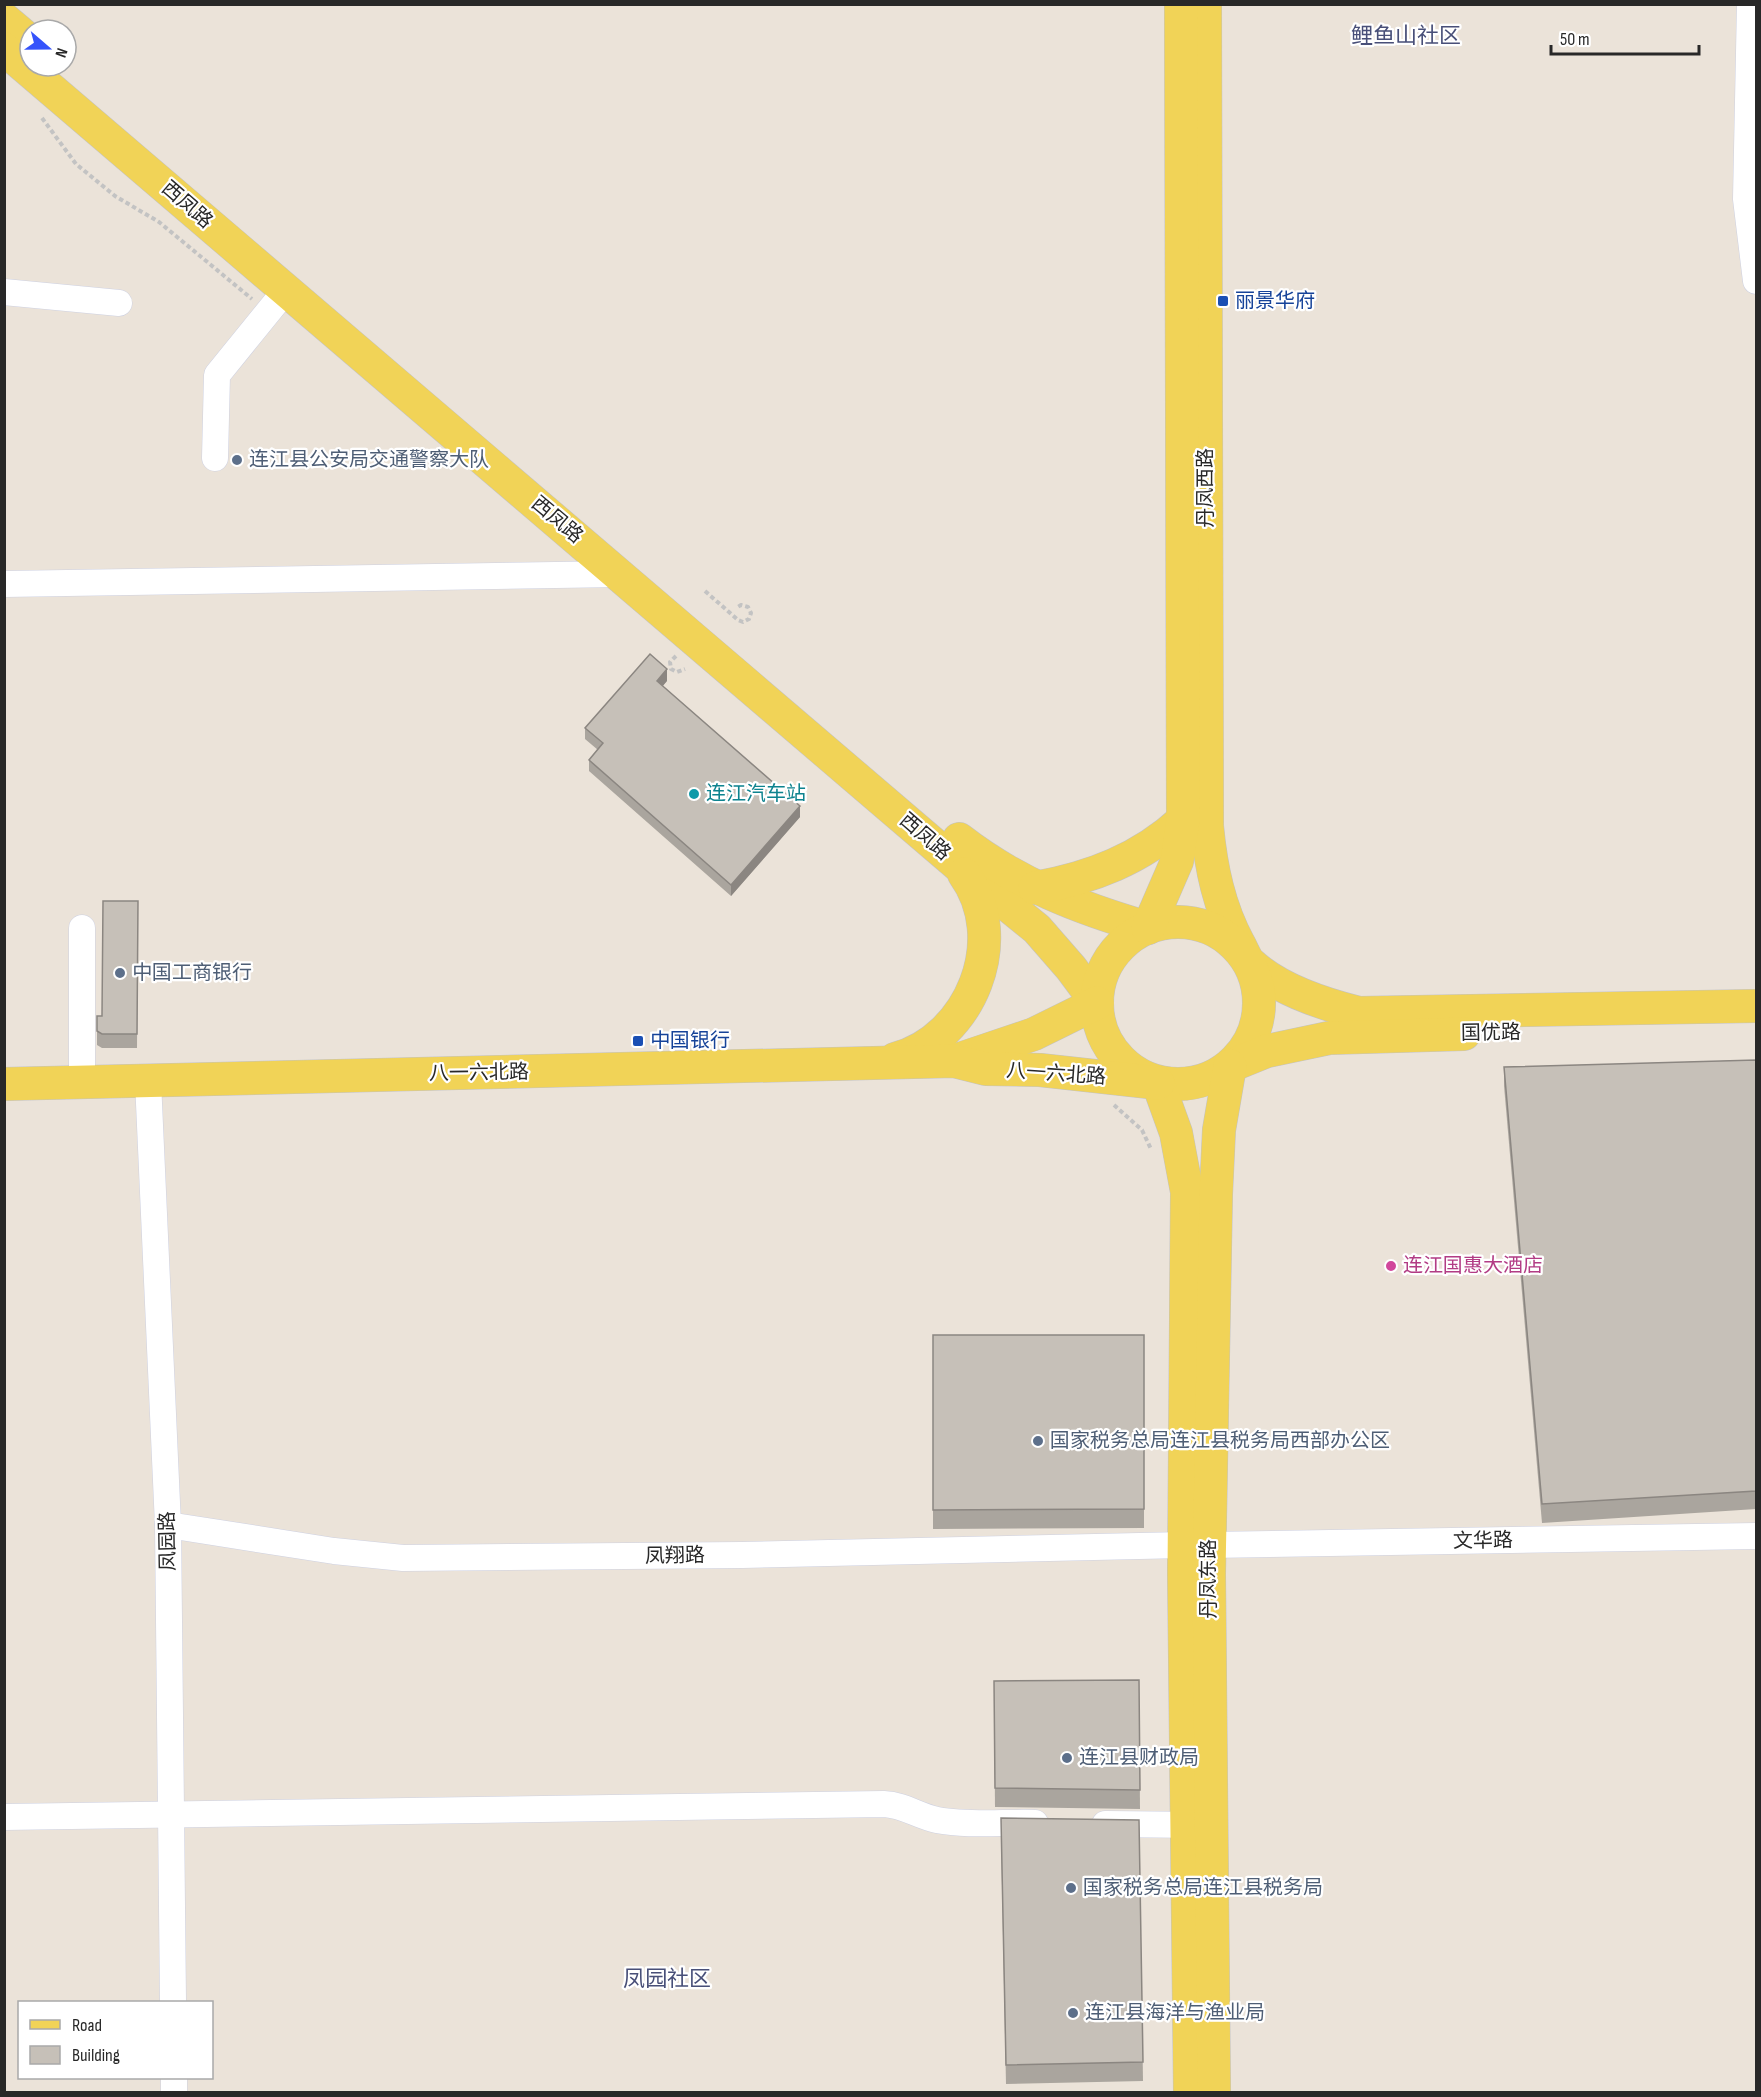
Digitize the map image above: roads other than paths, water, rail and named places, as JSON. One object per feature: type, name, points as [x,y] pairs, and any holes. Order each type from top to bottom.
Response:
[{"type":"main road","name":"丹凤西路","points":[[1148,928],[1177,861],[1183,820],[1181,4]]},
{"type":"main road","name":"丹凤西路","points":[[1205,4],[1207,826],[1210,866],[1221,902],[1250,963]]},
{"type":"main road","points":[[4,19],[18,30]]},
{"type":"main road","name":"西凤路","points":[[4,49],[277,301],[620,574],[958,865],[1037,929],[1071,968],[1097,1003]]},
{"type":"main road","name":"西凤路","points":[[74,78],[950,831],[990,862],[1035,888],[1085,909],[1148,928]]},
{"type":"main road","points":[[1035,888],[1071,882],[1115,866],[1162,839],[1183,820]]},
{"type":"main road","points":[[879,1064],[910,1055],[942,1034],[957,1018],[976,982],[986,944],[984,918],[970,882],[958,865]]},
{"type":"main road","points":[[1171,922],[1194,923],[1217,931],[1235,945],[1250,963],[1258,984],[1260,1007],[1256,1029],[1246,1050],[1230,1066],[1209,1079],[1192,1083],[1158,1083],[1138,1075],[1121,1062],[1108,1045],[1100,1025],[1097,1003],[1099,984],[1106,966],[1117,950],[1131,937],[1148,928],[1171,922]]},
{"type":"main road","name":"国优路","points":[[1250,963],[1304,995],[1333,1007],[1359,1012],[1756,1006]]},
{"type":"main road","name":"八一六北路","points":[[954,1061],[1034,1034],[1097,1003]]},
{"type":"main road","name":"国优路","points":[[1230,1066],[1296,1044],[1359,1036],[1756,1029]]},
{"type":"main road","name":"八一六北路","points":[[4,1084],[954,1061],[986,1069],[1071,1073],[1158,1083]]},
{"type":"main road","name":"丹凤东路","points":[[1197,1545],[1217,1173],[1220,1130],[1230,1066]]},
{"type":"main road","name":"丹凤东路","points":[[1158,1083],[1176,1133],[1187,1192],[1197,1545],[1200,1825],[1214,2092]]},
{"type":"main road","name":"丹凤东路","points":[[1190,2092],[1200,1825]]},
{"type":"street","points":[[1750,4],[1746,199],[1756,281]]},
{"type":"street","points":[[4,292],[120,303]]},
{"type":"street","points":[[215,458],[217,375],[277,301]]},
{"type":"street","points":[[4,584],[620,574]]},
{"type":"street","points":[[82,928],[82,1082]]},
{"type":"street","name":"凤园路","points":[[148,1081],[168,1525],[173,2001]]},
{"type":"street","name":"凤翔路","points":[[168,1525],[334,1551],[403,1558],[742,1555],[1197,1545]]},
{"type":"street","name":"文华路","points":[[1197,1545],[1756,1536]]},
{"type":"street","points":[[4,1817],[884,1804],[904,1807],[926,1817],[945,1821],[1200,1825]]},
{"type":"place","name":"丽景华府","points":[[1223,301]]},
{"type":"place","name":"连江县公安局交通警察大队","points":[[237,460]]},
{"type":"place","name":"连江汽车站","points":[[694,794]]},
{"type":"place","name":"中国工商银行","points":[[120,973]]},
{"type":"place","name":"中国银行","points":[[638,1041]]},
{"type":"place","name":"连江国惠大酒店","points":[[1391,1266]]},
{"type":"place","name":"国家税务总局连江县税务局西部办公区","points":[[1038,1441]]},
{"type":"place","name":"连江县财政局","points":[[1067,1758]]},
{"type":"place","name":"国家税务总局连江县税务局","points":[[1071,1888]]},
{"type":"place","name":"连江县海洋与渔业局","points":[[1073,2013]]},
{"type":"district","name":"鲤鱼山社区","points":[[1406,36]]},
{"type":"district","name":"凤园社区","points":[[667,1979]]}]
